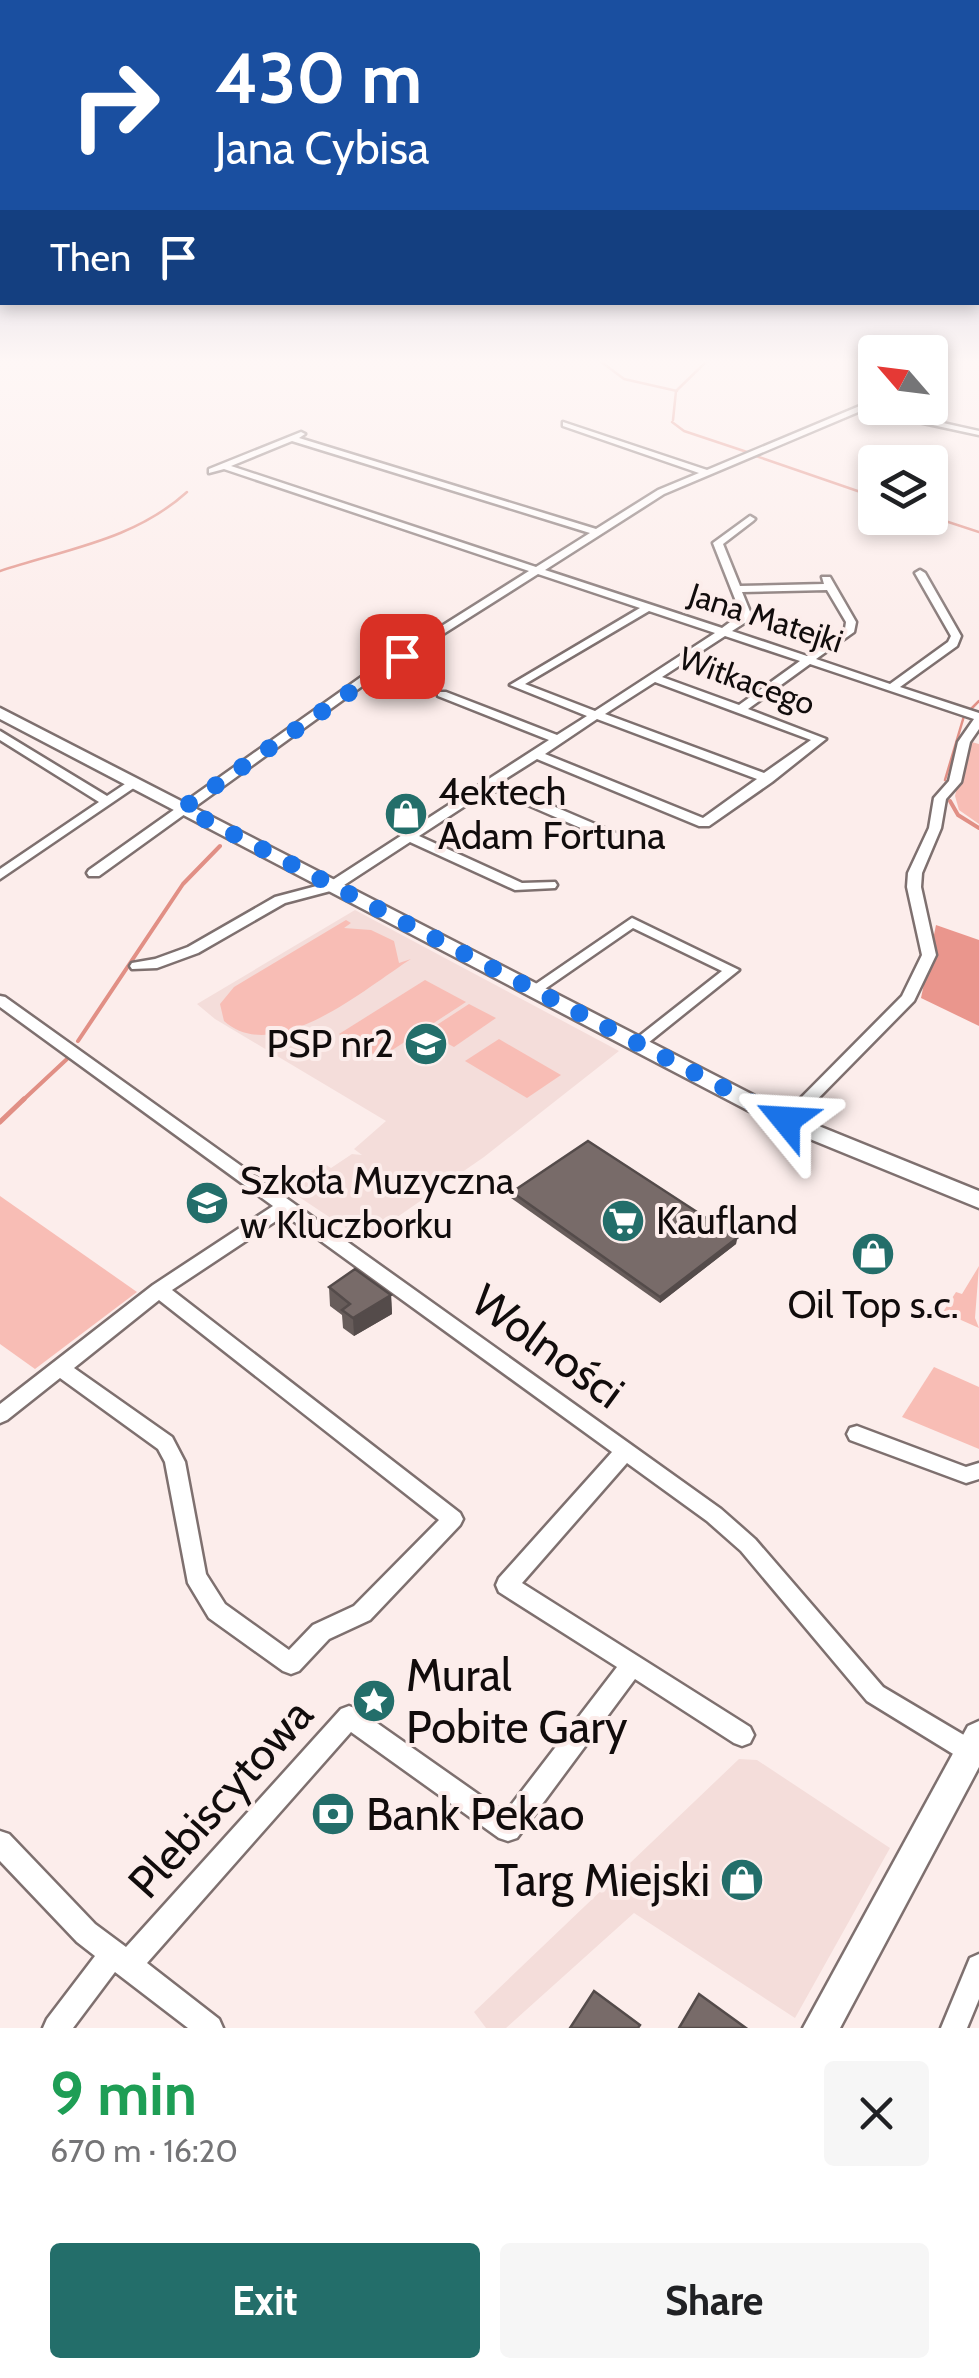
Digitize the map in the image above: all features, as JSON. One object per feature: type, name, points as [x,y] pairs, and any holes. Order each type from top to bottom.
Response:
[{"type":"street","name":"Jana Matejki","points":[[248,456],[218,468],[726,631],[979,719]]},
{"type":"street","name":"Jana Matejki","points":[[361,456],[596,532]]},
{"type":"street","points":[[658,456],[708,473]]},
{"type":"street","points":[[94,872],[368,677],[651,497],[748,456]]},
{"type":"street","points":[[137,966],[164,965],[284,898],[314,896],[334,886],[726,631],[746,614],[718,543],[750,519]]},
{"type":"street","points":[[893,687],[954,644],[956,636],[920,574]]},
{"type":"street","points":[[736,589],[828,582],[850,630],[742,708]]},
{"type":"street","points":[[650,606],[516,685],[768,779]]},
{"type":"street","name":"Witkacego","points":[[654,678],[820,737],[768,779]]},
{"type":"street","points":[[442,694],[560,740]]},
{"type":"street","points":[[0,713],[786,1120],[979,1200]]},
{"type":"street","points":[[786,1120],[909,998],[929,955],[914,888],[915,873],[935,828],[940,798],[955,782],[966,736],[979,719]]},
{"type":"street","points":[[0,734],[108,802]]},
{"type":"street","points":[[538,755],[704,824],[768,779]]},
{"type":"street","points":[[0,875],[136,783]]},
{"type":"street","points":[[492,785],[618,839]]},
{"type":"street","points":[[410,836],[520,887],[550,885]]},
{"type":"street","points":[[534,990],[632,922],[732,970],[638,1044]]},
{"type":"street","name":"Wolności","points":[[0,1000],[626,1451],[748,1544],[875,1694],[975,1744]]},
{"type":"street","points":[[0,1415],[158,1290],[286,1206]]},
{"type":"street","points":[[60,1368],[165,1443],[175,1462],[196,1576],[217,1610],[291,1664],[321,1632],[362,1613],[453,1519],[158,1290]]},
{"type":"street","points":[[856,1434],[966,1474],[979,1471]]},
{"type":"street","points":[[626,1451],[507,1584],[742,1735]]},
{"type":"street","name":"Plebiscytowa","points":[[119,1960],[350,1717],[508,1830],[632,1665]]},
{"type":"street","points":[[821,2028],[975,1744]]},
{"type":"street","points":[[0,1843],[119,1960],[210,2028]]},
{"type":"street","points":[[56,2028],[119,1960]]},
{"type":"street","points":[[954,2028],[979,1968]]},
{"type":"shaded area","points":[[968,741],[979,744],[979,824],[959,810],[955,796]]},
{"type":"shaded area","points":[[355,910],[619,1051],[484,1157],[364,1240],[287,1189],[323,1163],[331,1168],[352,1154],[362,1155],[354,1149],[386,1121],[215,1019],[197,1004]]},
{"type":"shaded area","points":[[346,920],[351,923],[344,928],[371,930],[394,941],[399,963],[411,959],[346,1003],[294,1029],[269,1035],[245,1033],[224,1021],[220,1004],[234,987]]},
{"type":"shaded area","points":[[936,925],[979,940],[979,1026],[921,998]]},
{"type":"shaded area","points":[[425,980],[466,1002],[380,1058],[339,1034]]},
{"type":"shaded area","points":[[469,1004],[496,1018],[454,1047],[426,1032]]},
{"type":"shaded area","points":[[499,1039],[561,1075],[527,1098],[465,1061]]},
{"type":"shaded area","points":[[0,1196],[137,1292],[35,1369],[0,1344]]},
{"type":"shaded area","points":[[979,1266],[975,1318],[979,1328],[943,1312],[956,1292],[962,1294]]},
{"type":"shaded area","points":[[934,1367],[979,1387],[979,1449],[902,1417]]},
{"type":"shaded area","name":"Targ Miejski","points":[[739,1759],[757,1760],[890,1848],[795,2018],[634,1913],[506,2028],[486,2028],[474,2012]]},
{"type":"building","name":"Kaufland","points":[[588,1141],[737,1238],[660,1297],[512,1192]]},
{"type":"building","points":[[355,1269],[391,1295],[353,1318],[342,1310],[350,1304],[329,1287]]},
{"type":"building","points":[[594,1991],[640,2025],[638,2028],[570,2028]]},
{"type":"building","points":[[699,1994],[746,2028],[679,2028]]},
{"type":"waterway","points":[[755,456],[858,491]]},
{"type":"waterway","points":[[0,571],[122,532],[145,522],[187,492]]},
{"type":"waterway","points":[[948,522],[979,532]]},
{"type":"waterway","points":[[970,710],[979,701]]},
{"type":"waterway","points":[[945,780],[964,716]]},
{"type":"waterway","points":[[950,801],[958,815],[979,828]]},
{"type":"waterway","points":[[78,1041],[183,884],[220,846]]},
{"type":"waterway","points":[[22,1101],[67,1059]]},
{"type":"waterway","points":[[0,1122],[24,1099]]},
{"type":"place","name":"4ektech Adam Fortuna","points":[[406,814]]},
{"type":"place","name":"PSP nr2","points":[[426,1044]]},
{"type":"place","name":"Szkoła Muzyczna w Kluczborku","points":[[207,1203]]},
{"type":"place","name":"Kaufland","points":[[623,1221]]},
{"type":"place","name":"Oil Top s.c.","points":[[873,1254]]},
{"type":"place","name":"Mural Pobite Gary","points":[[374,1701]]},
{"type":"place","name":"Bank Pekao","points":[[333,1814]]},
{"type":"place","name":"Targ Miejski","points":[[742,1880]]},
{"type":"route","points":[[402,656],[183,808],[786,1120]]}]
